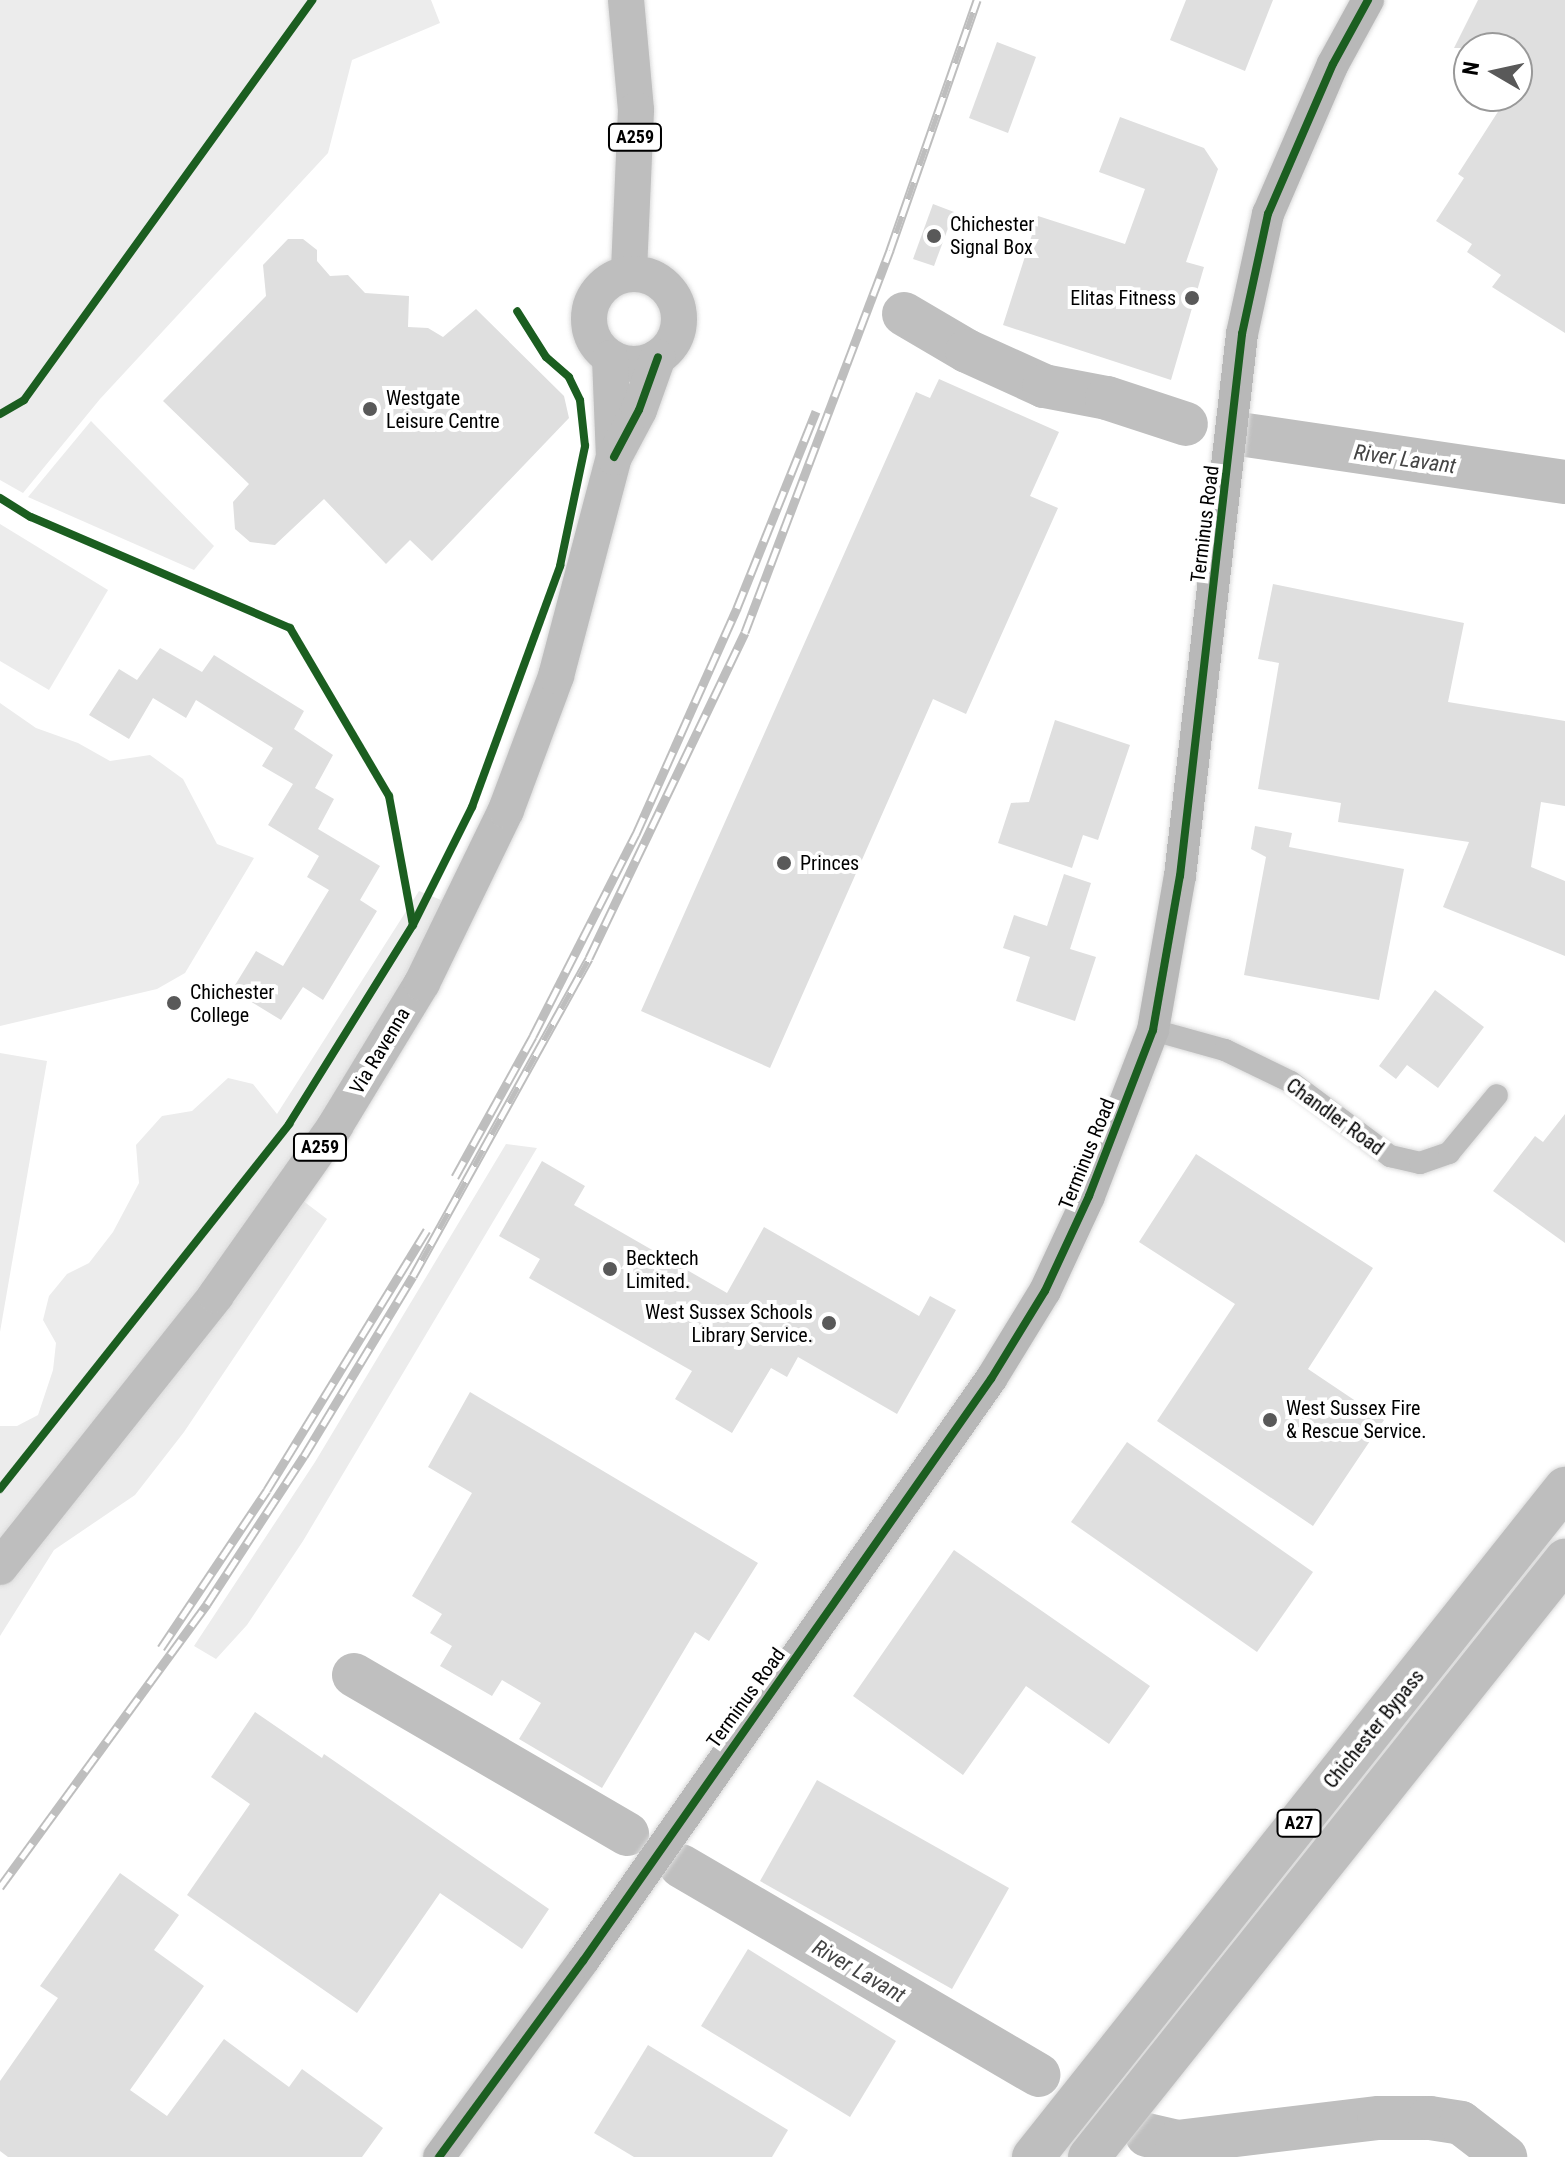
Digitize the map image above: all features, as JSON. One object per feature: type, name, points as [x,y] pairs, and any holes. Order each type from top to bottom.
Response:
[{"type":"highway","name":"Chichester Bypass","points":[[1033,2157],[1565,1488]]},
{"type":"highway","name":"A27","points":[[1089,2157],[1565,1560]]},
{"type":"main road","name":"A259","points":[[626,0],[636,110],[629,273]]},
{"type":"main road","points":[[629,273],[642,274],[665,286],[678,309],[676,336],[658,357],[634,364],[610,358],[591,336],[590,308],[604,284],[629,273]]},
{"type":"main road","name":"Via Ravenna","points":[[0,1567],[216,1295],[335,1126],[447,936],[506,810],[556,676],[614,457],[639,410],[658,357]]},
{"type":"main road","name":"Via Ravenna","points":[[610,358],[614,457]]},
{"type":"street","name":"Terminus Road","points":[[439,2157],[583,1961],[1022,1332],[1089,1196],[1153,1030],[1180,876],[1242,334],[1268,214],[1333,64],[1368,0]]},
{"type":"street","name":"Chandler Road","points":[[1153,1030],[1225,1050],[1291,1082],[1390,1156],[1420,1163],[1449,1153],[1497,1095]]},
{"type":"shaded area","points":[[0,0],[431,0],[440,23],[352,60],[328,153],[100,399],[23,493],[0,480]]},
{"type":"shaded area","points":[[91,421],[214,546],[194,570],[28,497]]},
{"type":"shaded area","points":[[0,524],[108,590],[49,690],[0,661]]},
{"type":"shaded area","points":[[0,703],[36,728],[78,743],[110,761],[150,755],[183,779],[217,844],[254,858],[185,973],[157,989],[0,1026]]},
{"type":"shaded area","points":[[419,891],[446,902],[325,1119],[204,1284],[0,1548],[0,1426],[17,1426],[38,1415],[53,1370],[56,1343],[43,1320],[49,1296],[67,1274],[89,1263],[113,1232],[139,1183],[136,1145],[162,1116],[192,1111],[228,1078],[253,1084],[277,1114]]},
{"type":"shaded area","points":[[0,1053],[47,1061],[0,1332]]},
{"type":"shaded area","points":[[506,1144],[537,1148],[303,1541],[247,1625],[216,1659],[194,1646],[315,1462]]},
{"type":"shaded area","points":[[302,1200],[327,1219],[184,1432],[135,1495],[54,1550],[0,1636],[0,1586],[232,1304]]},
{"type":"building","points":[[1186,0],[1273,0],[1245,71],[1170,40]]},
{"type":"building","points":[[1478,0],[1565,0],[1565,333],[1492,287],[1501,275],[1467,252],[1472,244],[1436,221],[1464,178],[1458,174],[1498,112],[1533,112],[1533,32],[1462,32]]},
{"type":"building","points":[[997,42],[1036,57],[1008,133],[969,118]]},
{"type":"building","points":[[1120,117],[1204,148],[1218,169],[1186,262],[1204,267],[1171,380],[1003,325],[1038,216],[1125,244],[1145,189],[1099,172]]},
{"type":"building","name":"Chichester Signal Box","points":[[933,204],[954,212],[934,266],[913,259]]},
{"type":"building","name":"Westgate Leisure Centre","points":[[288,239],[303,239],[317,250],[317,261],[330,276],[348,275],[365,293],[409,296],[408,327],[428,328],[443,337],[476,309],[564,396],[569,418],[432,561],[410,540],[386,564],[324,499],[275,545],[250,542],[235,529],[233,502],[249,484],[163,401],[266,296],[263,265]]},
{"type":"building","name":"Princes","points":[[939,379],[1059,432],[1030,496],[1058,508],[966,714],[933,699],[770,1068],[641,1011],[916,392],[930,398]]},
{"type":"building","points":[[1273,584],[1464,623],[1448,702],[1565,721],[1565,806],[1541,802],[1531,867],[1565,881],[1565,956],[1443,907],[1469,842],[1338,822],[1341,803],[1258,789],[1279,663],[1258,659]]},
{"type":"building","points":[[160,648],[202,672],[214,655],[304,711],[294,729],[333,755],[315,788],[334,799],[318,829],[380,866],[360,900],[377,911],[323,1000],[303,987],[281,1020],[232,990],[256,951],[283,966],[329,890],[307,877],[319,856],[268,825],[293,784],[262,766],[273,748],[196,700],[186,718],[153,698],[129,739],[89,715],[119,669],[137,680]]},
{"type":"building","points":[[1055,720],[1130,745],[1098,840],[1083,835],[1072,868],[998,843],[1011,803],[1029,802]]},
{"type":"building","points":[[1255,826],[1292,833],[1289,847],[1404,869],[1379,1000],[1244,975],[1266,857],[1251,849]]},
{"type":"building","points":[[1064,874],[1091,883],[1070,949],[1096,957],[1075,1021],[1016,1001],[1030,957],[1003,948],[1014,915],[1047,926]]},
{"type":"building","points":[[1435,990],[1484,1027],[1438,1088],[1407,1065],[1396,1079],[1379,1066]]},
{"type":"building","points":[[1565,1114],[1565,1243],[1493,1191],[1535,1136],[1543,1142]]},
{"type":"building","points":[[1196,1154],[1373,1268],[1308,1369],[1384,1420],[1313,1526],[1157,1421],[1235,1304],[1139,1242]]},
{"type":"building","points":[[542,1161],[585,1186],[574,1205],[727,1293],[764,1227],[919,1316],[930,1296],[956,1310],[897,1414],[798,1357],[787,1377],[771,1368],[732,1433],[675,1399],[692,1371],[529,1278],[540,1259],[499,1236]]},
{"type":"building","points":[[470,1392],[758,1563],[709,1641],[695,1632],[602,1788],[519,1739],[541,1703],[502,1680],[492,1696],[440,1666],[452,1646],[430,1633],[442,1614],[412,1596],[472,1493],[428,1467]]},
{"type":"building","points":[[1127,1442],[1313,1572],[1257,1652],[1071,1522]]},
{"type":"building","points":[[954,1550],[1150,1686],[1109,1744],[1026,1686],[963,1775],[853,1696]]},
{"type":"building","points":[[255,1712],[322,1758],[324,1754],[549,1909],[522,1949],[440,1893],[357,2013],[187,1895],[250,1804],[211,1777]]},
{"type":"building","points":[[817,1780],[1009,1888],[952,1989],[760,1881]]},
{"type":"building","points":[[120,1873],[179,1915],[154,1950],[204,1986],[130,2090],[167,2116],[224,2039],[289,2087],[302,2069],[383,2128],[362,2157],[8,2157],[0,2151],[0,2081],[58,1998],[40,1986]]},
{"type":"building","points":[[748,1949],[896,2041],[850,2117],[701,2026]]},
{"type":"building","points":[[648,2045],[788,2130],[772,2157],[634,2157],[594,2133]]},
{"type":"waterway","name":"River Lavant","points":[[904,314],[967,351],[1044,386],[1107,398],[1186,424]]},
{"type":"waterway","name":"River Lavant","points":[[1246,435],[1565,482]]},
{"type":"waterway","name":"River Lavant","points":[[354,1675],[627,1834]]},
{"type":"waterway","name":"River Lavant","points":[[681,1866],[1038,2075]]},
{"type":"waterway","name":"River Lavant","points":[[1147,2135],[1177,2142],[1379,2118],[1430,2118],[1461,2123],[1505,2157]]},
{"type":"railway","points":[[0,1887],[207,1604],[304,1456],[413,1276],[589,958],[745,632],[890,250],[977,0]]},
{"type":"railway","points":[[455,1177],[533,1036],[636,834],[737,608],[816,411]]},
{"type":"railway","points":[[161,1648],[267,1490],[427,1230]]},
{"type":"cycle path","points":[[0,414],[24,400],[313,0]]},
{"type":"cycle path","points":[[439,2157],[583,1961],[991,1379],[1045,1291],[1089,1196],[1153,1030],[1180,876],[1242,334],[1268,214],[1333,64],[1368,0]]},
{"type":"cycle path","points":[[0,1489],[289,1124],[413,925],[472,807],[560,566],[585,446],[580,400],[569,377],[546,357],[517,311]]},
{"type":"cycle path","points":[[614,457],[639,410],[658,357]]},
{"type":"cycle path","points":[[0,498],[31,517],[290,628],[389,796],[413,925]]},
{"type":"place","name":"Chichester Signal Box","points":[[934,236]]},
{"type":"place","name":"Elitas Fitness","points":[[1192,298]]},
{"type":"place","name":"Westgate Leisure Centre","points":[[370,409]]},
{"type":"place","name":"Princes","points":[[784,863]]},
{"type":"place","name":"Chichester College","points":[[174,1003]]},
{"type":"place","name":"Becktech Limited.","points":[[610,1269]]},
{"type":"place","name":"West Sussex Schools Library Service.","points":[[829,1323]]},
{"type":"place","name":"West Sussex Fire & Rescue Service.","points":[[1270,1420]]}]
